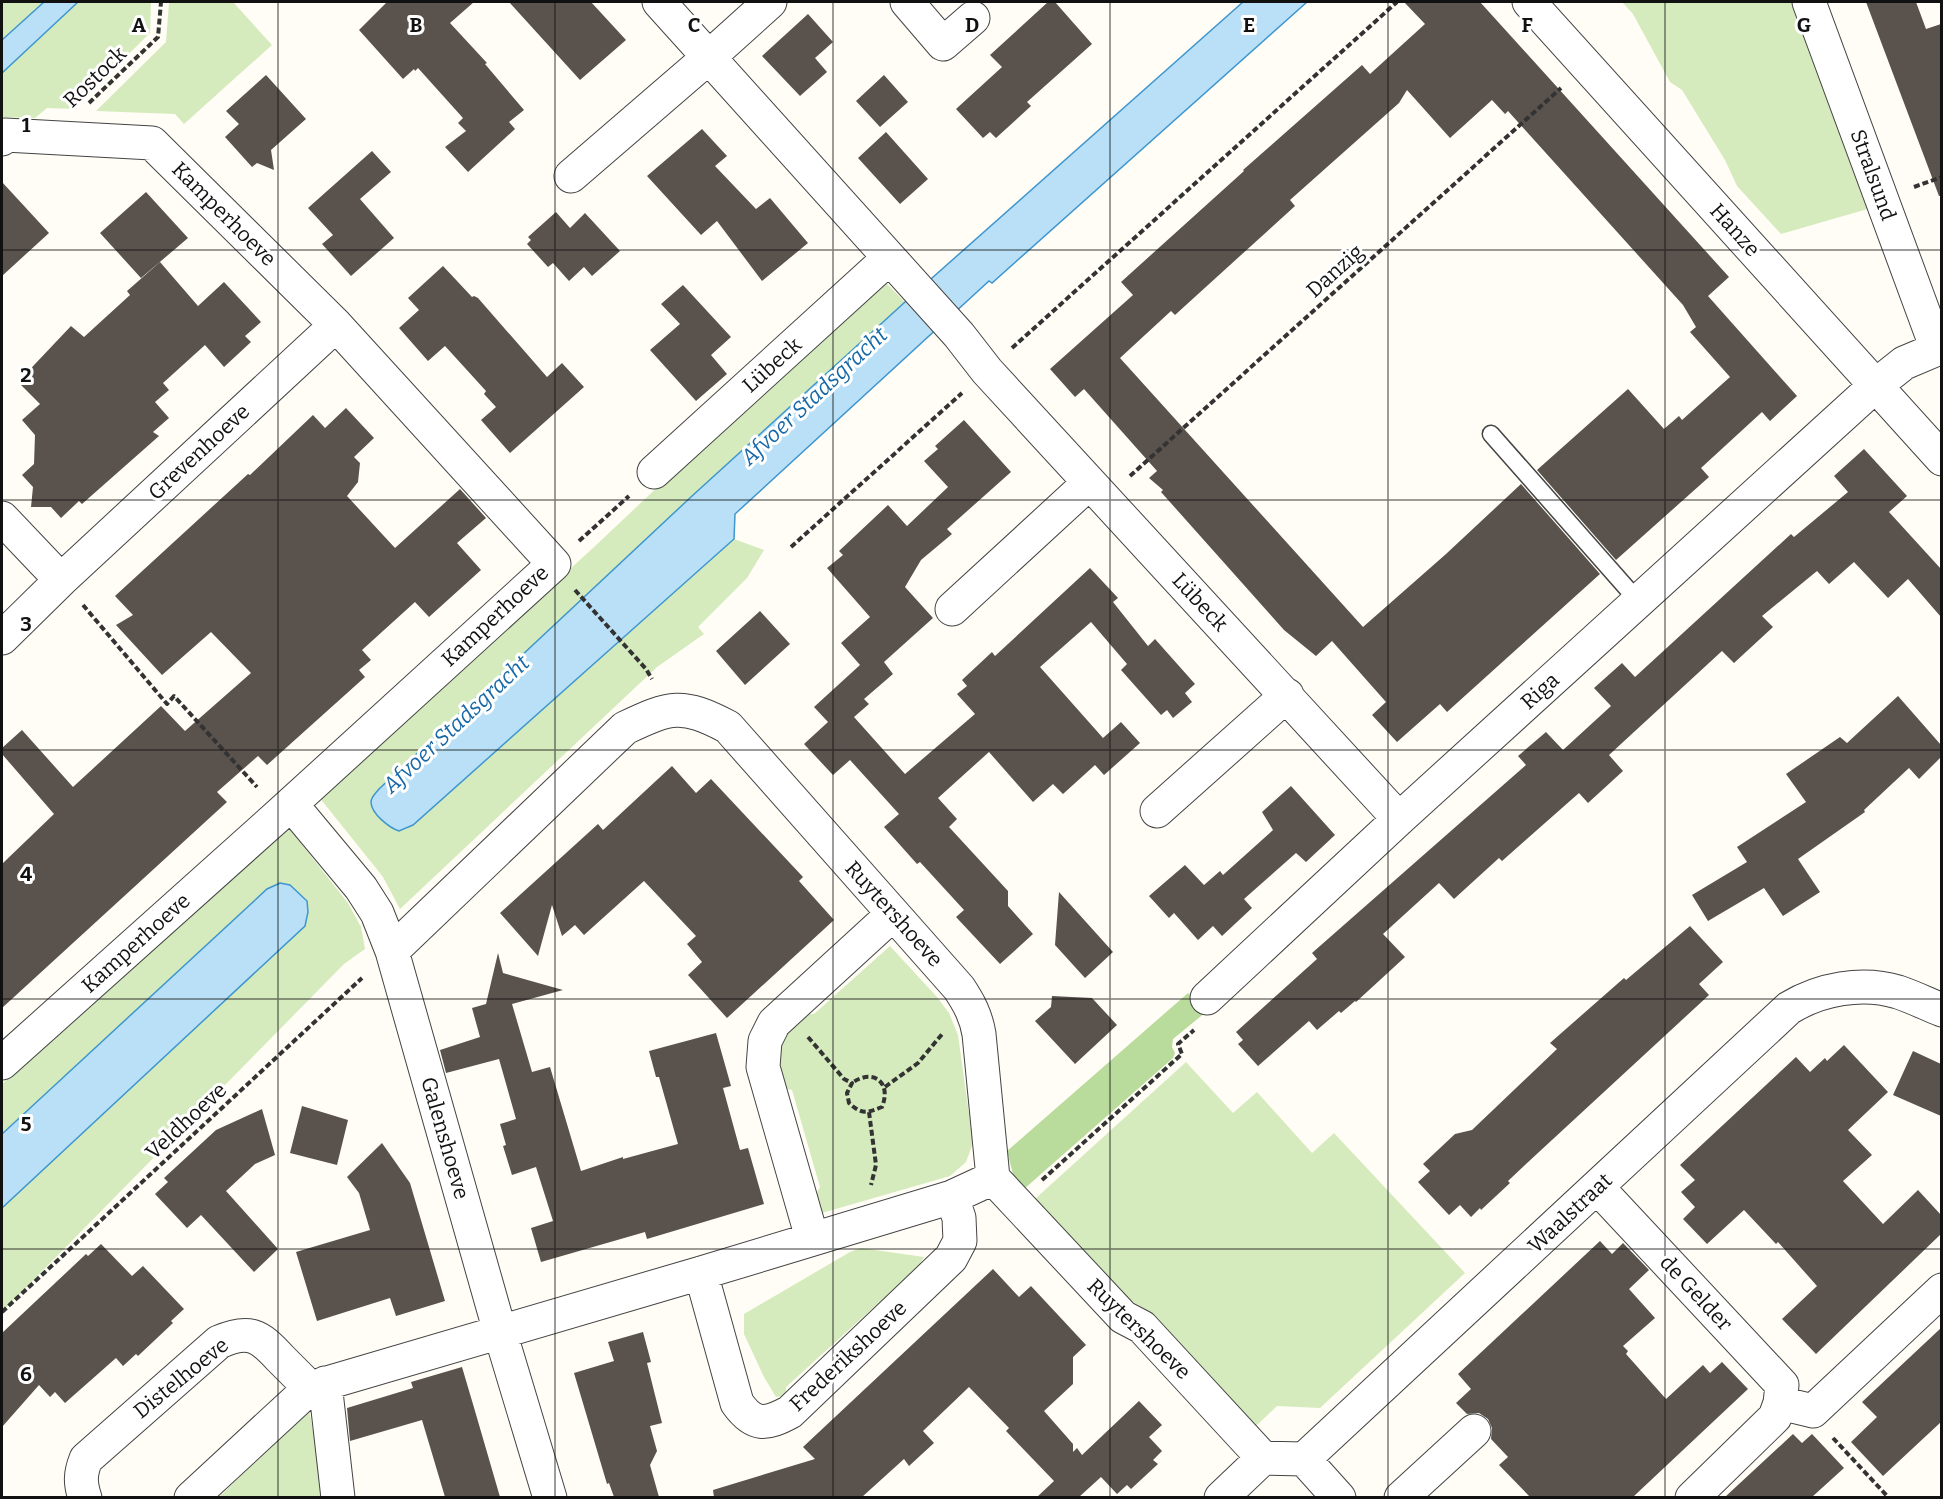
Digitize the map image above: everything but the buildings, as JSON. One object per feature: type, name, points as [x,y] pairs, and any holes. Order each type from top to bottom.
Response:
[{"type":"street","name":"Lübeck","points":[[659,2],[959,335],[987,370],[1399,819]]},
{"type":"street","points":[[571,176],[770,2]]},
{"type":"street","points":[[907,2],[943,44],[973,18]]},
{"type":"street","name":"Hanze","points":[[1528,2],[1941,459]]},
{"type":"street","name":"Stralsund","points":[[1809,2],[1939,348]]},
{"type":"street","name":"Kamperhoeve","points":[[2,139],[5,135],[152,143],[336,325],[561,573],[286,809],[2,1063]]},
{"type":"street","name":"Lübeck","points":[[654,472],[894,264]]},
{"type":"street","name":"Grevenhoeve","points":[[2,638],[336,325]]},
{"type":"street","name":"Riga","points":[[1207,998],[1399,819],[1875,386],[1904,363],[1939,348]]},
{"type":"street","points":[[952,609],[1097,491]]},
{"type":"street","points":[[2,518],[62,580]]},
{"type":"street","points":[[1157,811],[1287,695]]},
{"type":"street","name":"Ruytershoeve","points":[[392,951],[625,728],[656,713],[686,709],[706,715],[728,727],[959,988],[970,1005],[976,1019],[993,1178],[1123,1317],[1142,1327],[1263,1458]]},
{"type":"street","name":"Galenshoeve","points":[[286,809],[361,888],[378,913],[392,951],[500,1332],[550,1497]]},
{"type":"street","points":[[812,1238],[763,1066],[765,1041],[774,1023],[893,914]]},
{"type":"street","name":"Waalstraat","points":[[1304,1459],[1789,1008],[1803,999],[1843,988],[1881,988],[1941,1004]]},
{"type":"street","points":[[191,1497],[318,1386],[952,1197],[993,1178]]},
{"type":"street","name":"de Gelder","points":[[1597,1188],[1782,1385],[1780,1403]]},
{"type":"street","name":"Frederikshoeve","points":[[701,1273],[737,1403],[746,1415],[756,1421],[773,1422],[790,1412],[951,1258],[960,1241],[959,1218],[952,1197]]},
{"type":"street","points":[[1692,1497],[1775,1417],[1780,1403],[1813,1411],[1941,1290]]},
{"type":"street","name":"Distelhoeve","points":[[85,1497],[80,1484],[81,1470],[86,1459],[219,1342],[234,1336],[248,1336],[263,1340],[318,1386]]},
{"type":"street","points":[[318,1386],[338,1497]]},
{"type":"street","points":[[1401,1497],[1474,1431]]},
{"type":"street","points":[[1221,1497],[1263,1458],[1304,1459],[1339,1497]]},
{"type":"lane","points":[[1491,434],[1639,602]]},
{"type":"path","name":"Rostock","points":[[53,138],[158,37],[161,2]]},
{"type":"path","points":[[791,546],[1397,2]]},
{"type":"path","name":"Danzig","points":[[1097,491],[1586,65]]},
{"type":"path","points":[[1917,186],[1941,177]]},
{"type":"path","points":[[646,669],[561,573],[654,472]]},
{"type":"path","points":[[62,580],[167,704],[174,696],[286,809]]},
{"type":"path","name":"Veldhoeve","points":[[2,1312],[392,951]]},
{"type":"path","points":[[1017,1203],[1182,1054],[1178,1044],[1216,1010],[1207,998]]},
{"type":"path","points":[[786,1012],[844,1079],[852,1083]]},
{"type":"path","points":[[885,1086],[918,1063],[940,1035],[958,1025],[976,1019]]},
{"type":"path","points":[[861,1076],[872,1077],[885,1086],[886,1097],[882,1107],[869,1112],[858,1111],[849,1103],[847,1093],[852,1083],[861,1076]]},
{"type":"path","points":[[869,1112],[876,1164],[870,1191]]},
{"type":"path","points":[[1813,1411],[1822,1426],[1889,1497]]},
{"type":"green space","points":[[2,2],[44,2],[2,40]]},
{"type":"green space","points":[[78,2],[151,2],[150,33],[73,109],[47,108],[35,118],[2,117],[2,73]]},
{"type":"green space","points":[[169,2],[233,2],[272,45],[184,124],[175,114],[96,111],[166,42]]},
{"type":"green space","points":[[1622,2],[1794,2],[1871,208],[1781,234],[1737,186],[1725,160],[1682,90],[1670,82],[1633,14]]},
{"type":"green space","points":[[880,277],[905,302],[692,496],[379,789],[399,831],[406,829],[734,539],[764,550],[747,578],[698,627],[704,634],[657,667],[400,909],[383,877],[319,797],[593,548]]},
{"type":"green space","points":[[287,826],[348,903],[361,927],[365,949],[344,964],[2,1312],[2,1208],[70,1143],[290,885],[281,883],[267,889],[2,1134],[2,1084]]},
{"type":"green space","points":[[890,946],[949,1013],[958,1035],[973,1143],[966,1162],[950,1176],[815,1215],[811,1203],[820,1187],[792,1090],[777,1087],[774,1050],[796,1014],[814,1014]]},
{"type":"green space","points":[[1188,993],[1206,1012],[1173,1039],[1172,1047],[1175,1053],[1173,1058],[1024,1189],[1013,1174],[1007,1151]]},
{"type":"green space","points":[[1186,1062],[1233,1113],[1257,1092],[1312,1153],[1334,1133],[1465,1273],[1320,1408],[1277,1406],[1256,1426],[1150,1312],[1128,1299],[1035,1199]]},
{"type":"green space","points":[[861,1248],[924,1257],[918,1267],[786,1387],[786,1402],[782,1396],[776,1397],[744,1334],[744,1314],[850,1252]]},
{"type":"green space","points":[[309,1409],[325,1497],[219,1497]]},
{"type":"water","points":[[44,2],[78,2],[2,73],[2,40]]},
{"type":"water","name":"Afvoer Stadsgracht","points":[[1243,2],[1307,2],[992,283],[989,281],[735,514],[734,539],[413,825],[399,831],[377,816],[371,802],[379,789],[692,496],[905,302]]},
{"type":"water","points":[[280,883],[290,885],[307,901],[308,912],[305,926],[2,1208],[2,1134],[267,889]]}]
